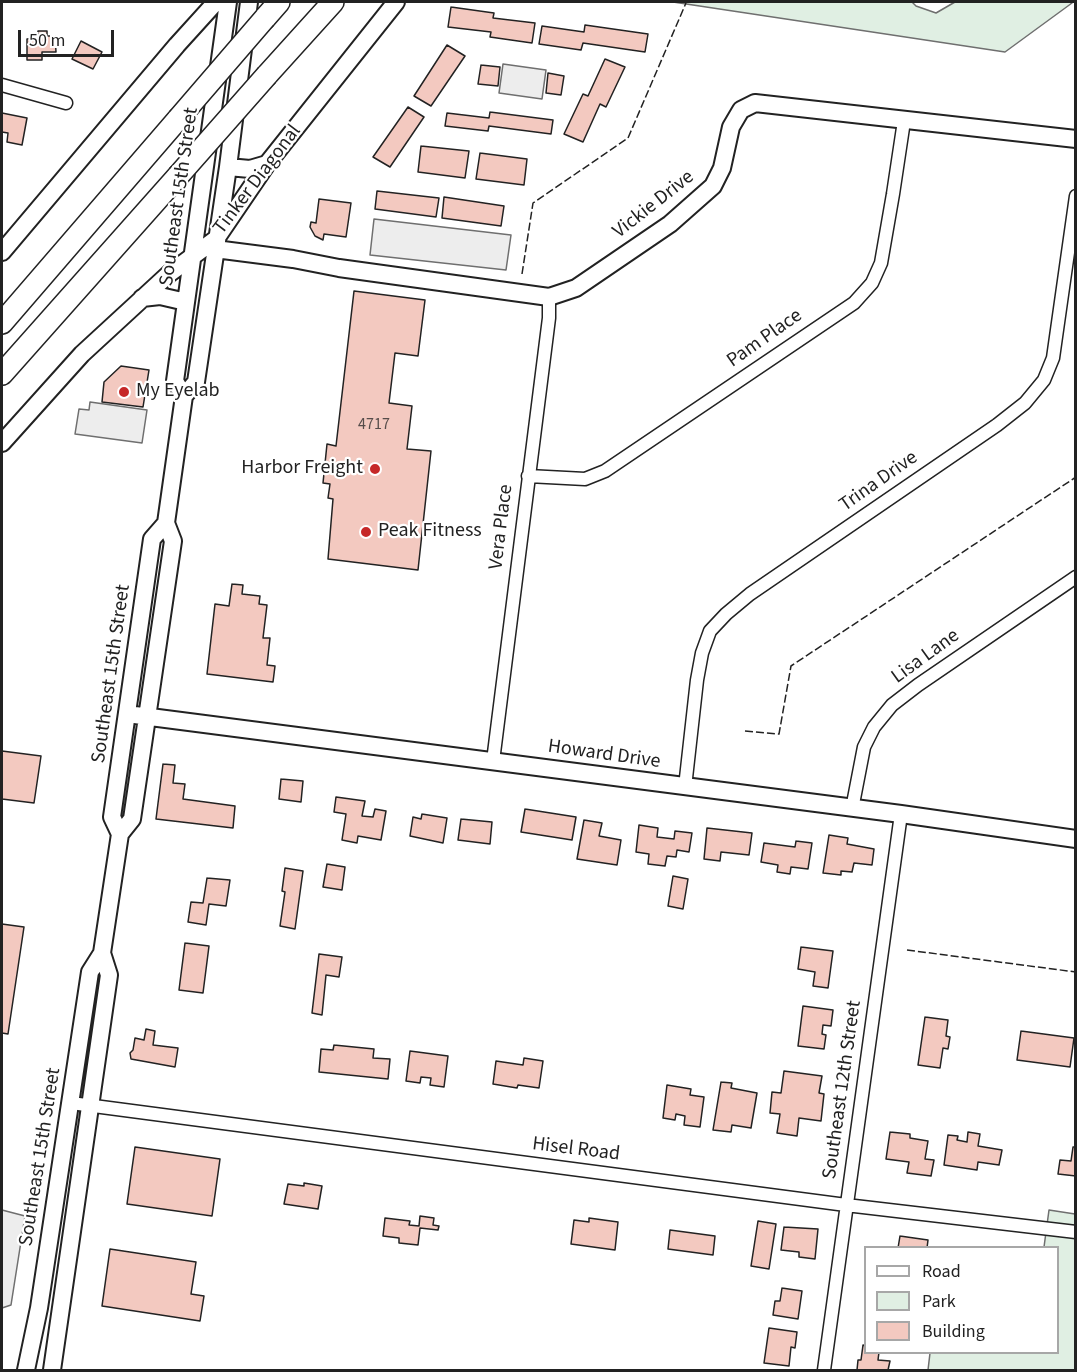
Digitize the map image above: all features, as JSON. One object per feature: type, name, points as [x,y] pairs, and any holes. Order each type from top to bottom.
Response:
[{"type":"highway","points":[[2,323],[279,2]]},
{"type":"highway","points":[[2,374],[333,2]]},
{"type":"street","points":[[2,252],[216,2]]},
{"type":"street","name":"Southeast 15th Street","points":[[184,396],[175,381],[228,2]]},
{"type":"street","name":"Southeast 15th Street","points":[[26,1371],[39,1308],[90,972],[102,953],[120,834],[132,819],[173,541],[166,523],[184,396],[196,382],[228,167],[249,2]]},
{"type":"street","name":"Tinker Diagonal","points":[[2,443],[82,354],[142,298],[194,255],[216,244],[267,164],[396,2]]},
{"type":"street","points":[[2,85],[66,103]]},
{"type":"street","name":"Vickie Drive","points":[[216,244],[367,272],[549,297],[576,288],[670,224],[713,186],[722,168],[731,127],[741,110],[755,103],[1076,139]]},
{"type":"street","name":"Pam Place","points":[[528,476],[585,479],[605,471],[854,303],[872,283],[881,263],[904,121]]},
{"type":"street","points":[[228,167],[250,169],[267,164]]},
{"type":"street","name":"Trina Drive","points":[[685,787],[697,680],[702,653],[710,631],[750,594],[1011,414],[1025,403],[1044,380],[1053,358],[1076,196]]},
{"type":"street","points":[[142,298],[160,296],[186,302]]},
{"type":"street","name":"Vera Place","points":[[493,761],[549,318],[549,297]]},
{"type":"street","name":"Southeast 15th Street","points":[[120,834],[112,817],[152,539],[166,523]]},
{"type":"street","name":"Lisa Lane","points":[[852,809],[864,747],[874,727],[892,705],[1076,577]]},
{"type":"street","name":"Howard Drive","points":[[127,714],[901,814],[1076,839]]},
{"type":"street","name":"Southeast 12th Street","points":[[824,1371],[901,814]]},
{"type":"street","name":"Southeast 15th Street","points":[[52,1371],[110,975],[102,953]]},
{"type":"street","name":"Hisel Road","points":[[71,1103],[846,1205],[1076,1232]]},
{"type":"street","points":[[54,1211],[75,1214]]},
{"type":"green space","points":[[673,2],[912,2],[916,6],[936,13],[955,2],[1072,3],[1005,52]]},
{"type":"green space","points":[[1049,1210],[1075,1214],[1075,1370],[928,1370],[930,1354],[1059,1354],[1059,1246],[1044,1246]]},
{"type":"shaded area","points":[[503,64],[546,70],[542,99],[499,93]]},
{"type":"shaded area","points":[[374,219],[511,235],[506,270],[370,255]]},
{"type":"shaded area","points":[[90,402],[147,410],[142,443],[75,434],[79,409],[89,410]]},
{"type":"shaded area","points":[[2,1210],[25,1216],[11,1305],[2,1308]]},
{"type":"building","points":[[451,7],[494,13],[493,18],[535,23],[532,43],[490,37],[491,32],[448,27]]},
{"type":"building","points":[[585,25],[648,34],[645,52],[583,43],[581,50],[539,44],[542,26],[584,32]]},
{"type":"building","points":[[38,31],[47,31],[47,36],[55,36],[56,52],[42,52],[42,60],[27,60],[27,39],[38,38]]},
{"type":"building","points":[[81,41],[102,52],[93,69],[72,59]]},
{"type":"building","points":[[447,45],[465,56],[431,106],[414,96]]},
{"type":"building","points":[[605,59],[625,67],[606,107],[600,104],[583,142],[564,134],[583,94],[588,96]]},
{"type":"building","points":[[481,65],[500,67],[498,86],[478,84]]},
{"type":"building","points":[[548,73],[564,76],[561,95],[546,93]]},
{"type":"building","points":[[408,107],[424,117],[390,167],[373,157]]},
{"type":"building","points":[[490,112],[553,120],[551,134],[489,126],[488,131],[445,126],[447,113],[489,118]]},
{"type":"building","points":[[2,113],[27,118],[22,145],[7,142],[8,133],[2,132]]},
{"type":"building","points":[[421,146],[469,151],[465,178],[418,172]]},
{"type":"building","points":[[480,153],[527,159],[524,185],[476,179]]},
{"type":"building","points":[[377,191],[439,198],[436,217],[375,209]]},
{"type":"building","points":[[444,197],[504,206],[501,226],[442,218]]},
{"type":"building","points":[[319,199],[351,203],[346,237],[324,234],[323,240],[315,236],[310,227],[311,222],[316,223]]},
{"type":"building","points":[[354,291],[425,300],[418,356],[395,353],[389,403],[412,406],[407,449],[431,451],[418,570],[328,559],[333,499],[328,498],[330,484],[323,483],[327,444],[336,446]]},
{"type":"building","name":"My Eyelab","points":[[121,366],[149,370],[143,407],[102,402],[104,382]]},
{"type":"building","points":[[232,584],[243,585],[242,594],[260,596],[259,604],[267,605],[263,638],[270,638],[267,665],[275,666],[273,682],[207,674],[215,604],[229,606]]},
{"type":"building","points":[[2,751],[41,756],[34,803],[2,799]]},
{"type":"building","points":[[163,764],[175,765],[173,783],[185,784],[183,799],[235,806],[233,828],[156,819]]},
{"type":"building","points":[[281,779],[303,781],[301,802],[279,799]]},
{"type":"building","points":[[336,797],[365,801],[362,816],[373,817],[375,809],[386,811],[381,840],[358,836],[357,843],[342,840],[346,814],[334,812]]},
{"type":"building","points":[[525,809],[576,817],[572,840],[521,832]]},
{"type":"building","points":[[422,814],[447,818],[443,843],[410,836],[413,817],[421,819]]},
{"type":"building","points":[[461,819],[492,822],[490,844],[458,840]]},
{"type":"building","points":[[584,820],[602,823],[599,836],[621,840],[617,865],[577,859]]},
{"type":"building","points":[[639,825],[658,828],[657,837],[674,839],[675,831],[692,833],[689,852],[677,850],[676,857],[667,856],[665,866],[648,864],[649,854],[636,852]]},
{"type":"building","points":[[707,828],[752,833],[749,855],[721,852],[720,861],[704,859]]},
{"type":"building","points":[[829,835],[848,838],[847,844],[874,849],[872,865],[854,863],[852,872],[841,871],[841,875],[823,873]]},
{"type":"building","points":[[796,841],[812,843],[808,869],[791,867],[790,874],[777,872],[778,865],[761,862],[764,843],[795,847]]},
{"type":"building","points":[[327,864],[345,867],[342,890],[323,887]]},
{"type":"building","points":[[285,868],[303,871],[295,929],[280,926],[285,892],[282,891]]},
{"type":"building","points":[[673,876],[688,879],[683,909],[668,906]]},
{"type":"building","points":[[207,878],[230,880],[226,906],[209,904],[206,925],[188,922],[191,902],[203,903]]},
{"type":"building","points":[[2,924],[24,927],[8,1034],[2,1033]]},
{"type":"building","points":[[185,943],[209,946],[203,993],[179,990]]},
{"type":"building","points":[[801,947],[833,951],[828,988],[813,986],[815,972],[798,969]]},
{"type":"building","points":[[319,954],[342,957],[339,977],[326,975],[322,1015],[312,1013]]},
{"type":"building","points":[[803,1006],[833,1010],[831,1026],[823,1025],[822,1034],[826,1035],[824,1049],[798,1046]]},
{"type":"building","points":[[925,1017],[948,1020],[946,1036],[950,1037],[948,1049],[943,1048],[940,1068],[918,1065]]},
{"type":"building","points":[[146,1029],[155,1031],[153,1045],[178,1048],[175,1067],[131,1059],[130,1053],[133,1050],[135,1038],[144,1040]]},
{"type":"building","points":[[1021,1031],[1074,1038],[1070,1067],[1017,1060]]},
{"type":"building","points":[[334,1045],[374,1049],[373,1058],[390,1059],[388,1079],[319,1072],[321,1049],[333,1050]]},
{"type":"building","points":[[410,1051],[448,1056],[444,1087],[430,1085],[431,1078],[421,1077],[420,1083],[406,1081]]},
{"type":"building","points":[[524,1058],[543,1061],[539,1088],[518,1085],[517,1088],[493,1084],[496,1061],[523,1065]]},
{"type":"building","points":[[784,1071],[822,1076],[819,1093],[824,1094],[821,1121],[799,1118],[797,1136],[777,1133],[780,1114],[770,1113],[772,1092],[781,1093]]},
{"type":"building","points":[[721,1082],[732,1083],[731,1088],[757,1093],[751,1128],[732,1125],[731,1132],[713,1130]]},
{"type":"building","points":[[667,1085],[691,1089],[690,1095],[704,1097],[700,1127],[684,1125],[685,1116],[676,1114],[675,1120],[663,1118]]},
{"type":"building","points":[[890,1132],[910,1134],[910,1138],[928,1141],[925,1159],[934,1160],[931,1176],[907,1173],[909,1162],[886,1159]]},
{"type":"building","points":[[968,1132],[980,1134],[978,1146],[1002,1150],[999,1165],[978,1162],[977,1170],[944,1165],[948,1135],[958,1136],[957,1140],[967,1142]]},
{"type":"building","points":[[135,1147],[220,1159],[212,1216],[127,1204]]},
{"type":"building","points":[[1073,1147],[1076,1147],[1076,1176],[1058,1174],[1060,1160],[1071,1161]]},
{"type":"building","points":[[304,1183],[322,1186],[318,1209],[284,1204],[288,1184],[304,1186]]},
{"type":"building","points":[[420,1216],[434,1218],[433,1225],[439,1226],[438,1230],[420,1228],[418,1245],[399,1243],[399,1238],[383,1236],[385,1218],[410,1221],[409,1225],[419,1226]]},
{"type":"building","points":[[589,1218],[618,1222],[615,1250],[571,1244],[574,1220],[589,1222]]},
{"type":"building","points":[[758,1221],[776,1224],[769,1269],[751,1266]]},
{"type":"building","points":[[784,1227],[818,1229],[815,1259],[799,1257],[799,1252],[781,1250]]},
{"type":"building","points":[[670,1230],[715,1236],[713,1255],[668,1249]]},
{"type":"building","points":[[900,1236],[928,1240],[927,1246],[898,1246]]},
{"type":"building","points":[[110,1249],[196,1262],[191,1294],[204,1296],[200,1321],[102,1306]]},
{"type":"building","points":[[782,1288],[802,1291],[798,1319],[773,1315],[775,1301],[780,1301]]},
{"type":"building","points":[[769,1328],[797,1332],[795,1348],[791,1347],[789,1366],[764,1363]]},
{"type":"building","points":[[863,1345],[864,1354],[879,1354],[878,1360],[890,1361],[888,1370],[857,1370],[858,1360],[861,1360]]},
{"type":"fence","points":[[522,274],[533,203],[628,138],[686,3]]},
{"type":"fence","points":[[745,731],[779,734],[791,666],[1076,477]]},
{"type":"fence","points":[[907,950],[1076,972]]},
{"type":"place","name":"My Eyelab","points":[[124,392]]},
{"type":"place","name":"Harbor Freight","points":[[375,469]]},
{"type":"place","name":"Peak Fitness","points":[[366,532]]}]
